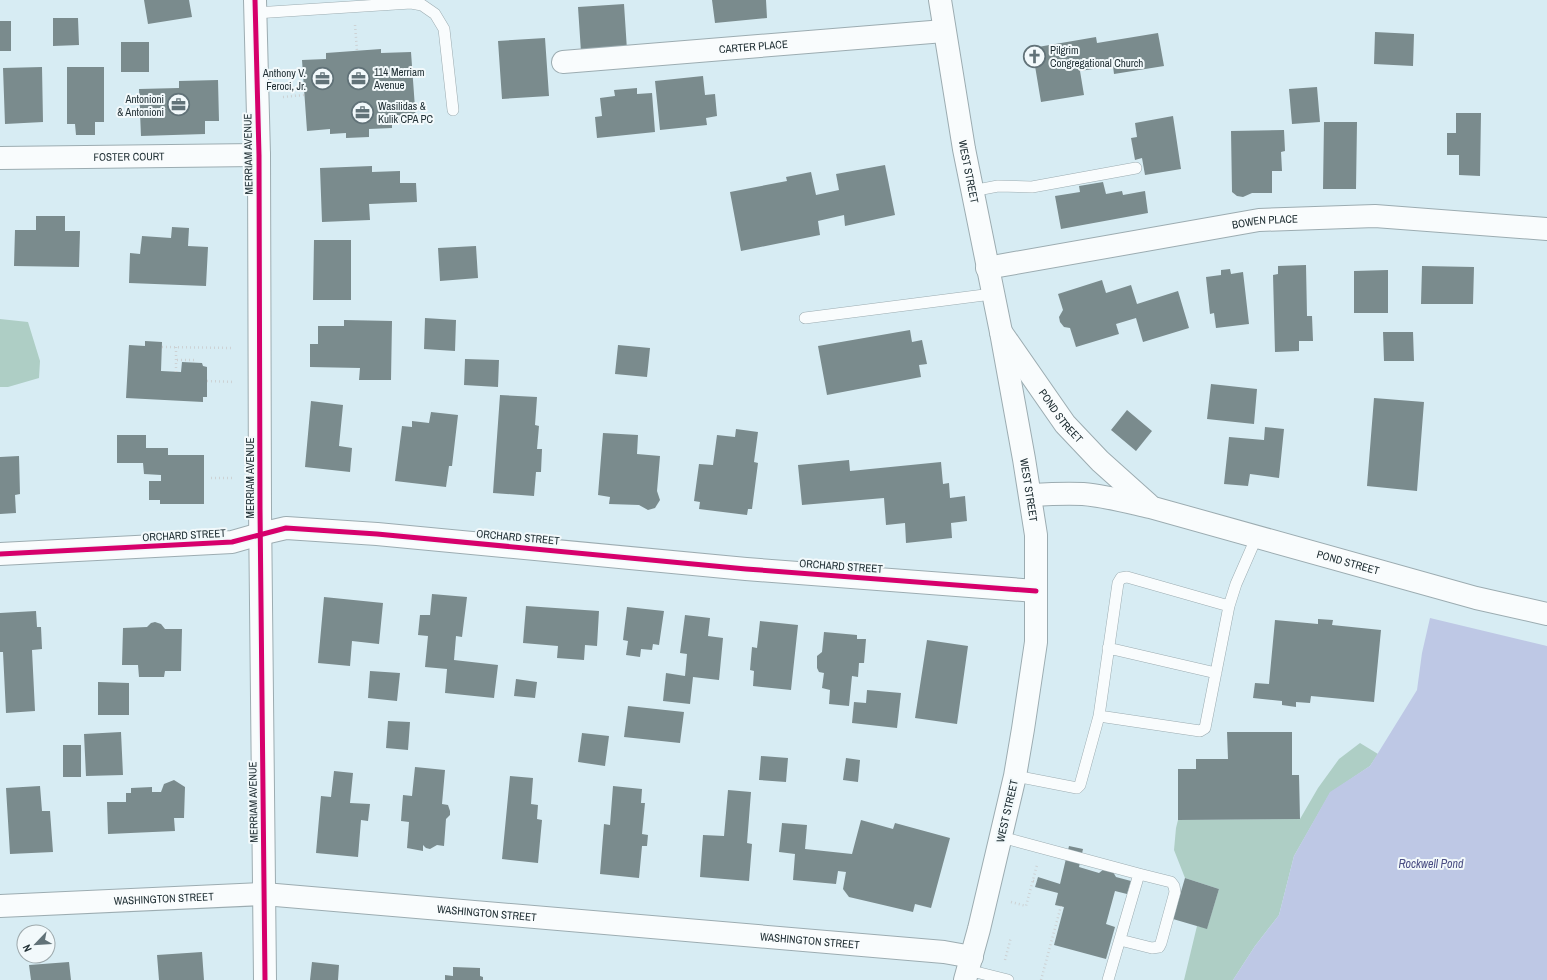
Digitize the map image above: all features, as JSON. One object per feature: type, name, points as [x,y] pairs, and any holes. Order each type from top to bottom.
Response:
[{"type":"street","name":"WEST STREET","points":[[940,0],[972,191],[1001,332],[1036,535],[1036,642],[1015,776],[968,969]]},
{"type":"street","name":"MERRIAM AVENUE","points":[[255,7],[259,155],[260,534],[265,980]]},
{"type":"street","name":"CARTER PLACE","points":[[563,62],[944,31]]},
{"type":"street","name":"FOSTER COURT","points":[[0,158],[259,155]]},
{"type":"street","name":"BOWEN PLACE","points":[[987,268],[1259,220],[1375,216],[1547,229]]},
{"type":"street","name":"POND STREET","points":[[1001,332],[1065,424],[1104,465],[1150,507]]},
{"type":"street","name":"POND STREET","points":[[1030,495],[1084,494],[1116,499],[1257,536],[1476,598],[1547,614]]},
{"type":"street","name":"ORCHARD STREET","points":[[0,554],[232,542],[286,528],[377,534],[746,569],[1036,591]]},
{"type":"street","name":"WASHINGTON STREET","points":[[0,906],[264,894],[944,952],[968,969]]},
{"type":"lane","points":[[255,7],[411,3],[422,5],[434,14],[444,29],[453,110]]},
{"type":"lane","points":[[972,191],[998,186],[1032,187],[1136,168]]},
{"type":"lane","points":[[804,318],[992,294]]},
{"type":"lane","points":[[1099,716],[1200,731],[1205,728],[1229,606],[1236,584],[1257,536]]},
{"type":"lane","points":[[1015,776],[1077,788],[1080,785],[1099,716],[1118,583],[1121,578],[1127,577],[1229,606]]},
{"type":"lane","points":[[1108,648],[1216,673]]},
{"type":"lane","points":[[1001,836],[1171,882],[1174,886],[1175,892],[1162,943],[1159,947],[1152,948],[1120,940]]},
{"type":"lane","points":[[1108,980],[1138,874]]},
{"type":"lane","points":[[968,969],[1008,980]]},
{"type":"path","points":[[357,44],[357,51]]},
{"type":"path","points":[[282,97],[304,95]]},
{"type":"path","points":[[162,347],[235,348]]},
{"type":"path","points":[[176,347],[176,372]]},
{"type":"path","points":[[176,360],[196,360]]},
{"type":"path","points":[[207,381],[235,382]]},
{"type":"path","points":[[211,478],[233,478]]},
{"type":"path","points":[[1011,901],[1026,906],[1042,848]]},
{"type":"path","points":[[1033,881],[1037,882]]},
{"type":"path","points":[[1041,980],[1061,906]]},
{"type":"green space","points":[[0,319],[28,322],[40,361],[39,378],[8,387],[0,387]]},
{"type":"green space","points":[[1360,743],[1378,754],[1370,766],[1330,793],[1294,856],[1279,915],[1255,946],[1233,980],[1184,980],[1197,926],[1207,928],[1219,889],[1185,878],[1174,850],[1178,820],[1300,819],[1318,788],[1339,759]]},
{"type":"water","name":"Rockwell Pond","points":[[1430,618],[1547,646],[1547,980],[1233,980],[1255,946],[1279,915],[1294,856],[1330,792],[1370,766],[1417,690],[1422,653]]},
{"type":"building","points":[[144,0],[189,0],[192,17],[148,24]]},
{"type":"building","points":[[712,0],[766,0],[767,18],[715,23]]},
{"type":"building","points":[[624,4],[627,50],[581,52],[578,7]]},
{"type":"building","points":[[53,18],[78,18],[79,45],[53,46]]},
{"type":"building","points":[[0,21],[11,21],[11,51],[0,51]]},
{"type":"building","points":[[1375,32],[1414,34],[1413,66],[1374,64]]},
{"type":"building","points":[[1158,33],[1164,66],[1114,74],[1113,66],[1080,71],[1084,95],[1041,102],[1032,48],[1096,37],[1097,43]]},
{"type":"building","points":[[545,38],[549,96],[502,99],[498,41]]},
{"type":"building","points":[[121,42],[149,42],[149,72],[121,72]]},
{"type":"building","name":"114 Merriam Avenue","points":[[381,49],[381,53],[411,52],[416,122],[392,124],[392,128],[369,129],[369,137],[346,138],[346,133],[330,134],[330,129],[307,131],[302,60],[326,59],[326,53]]},
{"type":"building","points":[[42,67],[43,122],[5,124],[3,68]]},
{"type":"building","points":[[67,67],[104,67],[104,122],[95,122],[95,135],[76,135],[75,124],[67,124]]},
{"type":"building","points":[[703,76],[705,95],[715,94],[717,116],[706,118],[707,125],[660,130],[655,81]]},
{"type":"building","name":"Antonioni & Antonioni","points":[[218,80],[219,121],[205,121],[205,134],[141,136],[139,89],[179,88],[179,81]]},
{"type":"building","points":[[1317,87],[1320,122],[1292,124],[1289,89]]},
{"type":"building","points":[[637,88],[637,94],[652,93],[655,132],[597,138],[595,117],[602,116],[600,98],[615,96],[614,90]]},
{"type":"building","points":[[1456,113],[1481,113],[1480,176],[1459,175],[1459,155],[1447,155],[1447,133],[1456,133]]},
{"type":"building","points":[[1173,116],[1181,169],[1145,175],[1142,158],[1135,160],[1131,138],[1137,137],[1135,123]]},
{"type":"building","points":[[1324,122],[1357,122],[1356,189],[1323,189]]},
{"type":"building","points":[[1284,130],[1285,151],[1281,152],[1282,171],[1272,171],[1272,193],[1252,193],[1243,197],[1237,196],[1232,192],[1231,131]]},
{"type":"building","points":[[885,165],[895,215],[845,226],[844,215],[818,221],[820,235],[741,251],[730,192],[787,181],[786,177],[811,172],[816,195],[839,190],[836,174]]},
{"type":"building","points":[[372,166],[372,172],[400,171],[400,183],[416,183],[417,202],[369,204],[370,220],[322,222],[320,168]]},
{"type":"building","points":[[1103,182],[1106,194],[1122,191],[1123,195],[1145,191],[1148,213],[1061,229],[1055,196],[1080,192],[1079,186]]},
{"type":"building","points":[[36,216],[65,216],[65,231],[80,231],[79,267],[14,266],[15,230],[36,230]]},
{"type":"building","points":[[172,227],[189,228],[188,246],[208,247],[206,286],[129,283],[130,253],[140,254],[142,236],[171,238]]},
{"type":"building","points":[[314,240],[351,240],[351,300],[313,300]]},
{"type":"building","points":[[476,246],[478,278],[440,281],[438,248]]},
{"type":"building","points":[[1306,265],[1307,316],[1312,316],[1313,341],[1299,341],[1299,351],[1275,352],[1273,275],[1278,274],[1278,266]]},
{"type":"building","points":[[1422,266],[1474,267],[1473,304],[1421,304]]},
{"type":"building","points":[[1230,269],[1231,274],[1243,272],[1249,324],[1216,328],[1214,313],[1210,314],[1206,277],[1221,275],[1221,270]]},
{"type":"building","points":[[1388,270],[1388,313],[1354,313],[1354,271]]},
{"type":"building","points":[[1102,280],[1106,293],[1131,285],[1137,304],[1178,291],[1189,328],[1143,342],[1136,318],[1116,324],[1119,334],[1076,347],[1070,328],[1064,327],[1060,322],[1059,317],[1063,310],[1058,294]]},
{"type":"building","points":[[425,318],[456,320],[455,351],[424,349]]},
{"type":"building","points":[[344,320],[392,321],[391,380],[359,380],[360,368],[310,367],[310,344],[318,344],[318,326],[344,326]]},
{"type":"building","points":[[910,330],[912,342],[922,340],[927,364],[919,365],[921,377],[827,395],[818,346]]},
{"type":"building","points":[[1383,332],[1413,332],[1414,361],[1384,361]]},
{"type":"building","points":[[145,341],[162,342],[161,371],[181,372],[182,362],[202,363],[203,366],[207,367],[207,397],[203,397],[203,402],[126,398],[129,345],[145,346]]},
{"type":"building","points":[[618,345],[650,348],[647,377],[615,374]]},
{"type":"building","points":[[465,359],[499,360],[498,387],[464,385]]},
{"type":"building","points":[[1211,384],[1257,389],[1254,424],[1207,419]]},
{"type":"building","points":[[500,395],[537,397],[535,425],[539,426],[537,449],[542,449],[541,472],[536,472],[534,496],[493,493]]},
{"type":"building","points":[[1374,398],[1424,402],[1417,491],[1367,486]]},
{"type":"building","points":[[311,401],[343,405],[339,446],[352,448],[350,472],[305,467]]},
{"type":"building","points":[[1127,410],[1152,431],[1136,451],[1111,430]]},
{"type":"building","points":[[431,412],[458,415],[452,466],[449,466],[446,487],[395,481],[402,426],[412,427],[412,421],[429,423]]},
{"type":"building","points":[[1265,427],[1284,429],[1279,478],[1250,474],[1248,486],[1224,484],[1229,437],[1264,440]]},
{"type":"building","points":[[736,429],[758,432],[754,462],[758,463],[752,509],[748,509],[747,515],[699,509],[700,502],[694,501],[699,464],[713,465],[717,435],[735,437]]},
{"type":"building","points":[[603,433],[638,435],[637,454],[660,456],[657,491],[660,500],[655,508],[648,510],[639,505],[609,504],[610,497],[598,495]]},
{"type":"building","points":[[117,435],[146,435],[146,448],[168,448],[168,455],[204,455],[204,504],[160,504],[160,500],[149,500],[149,481],[161,481],[161,475],[144,474],[143,463],[117,463]]},
{"type":"building","points":[[19,456],[20,494],[15,495],[16,513],[0,514],[0,457]]},
{"type":"building","points":[[849,460],[850,471],[941,462],[943,484],[949,483],[950,498],[965,496],[967,521],[951,523],[952,538],[906,543],[905,523],[886,525],[884,498],[802,505],[798,465]]},
{"type":"building","points":[[432,594],[467,597],[462,637],[456,636],[454,660],[498,665],[494,698],[445,693],[447,669],[425,667],[428,636],[418,635],[420,615],[430,615]]},
{"type":"building","points":[[324,597],[383,603],[379,644],[352,641],[350,666],[318,663]]},
{"type":"building","points":[[526,606],[599,611],[597,646],[585,645],[584,660],[557,658],[558,646],[523,643]]},
{"type":"building","points":[[627,607],[664,611],[659,645],[653,644],[652,650],[641,649],[640,657],[626,655],[628,641],[623,640]]},
{"type":"building","points":[[36,611],[37,627],[41,627],[42,649],[32,650],[35,711],[6,713],[3,652],[0,652],[0,613]]},
{"type":"building","points":[[685,615],[710,618],[708,636],[723,638],[719,680],[693,677],[690,704],[663,701],[666,673],[685,676],[687,654],[680,653]]},
{"type":"building","points":[[1318,619],[1333,620],[1332,625],[1381,630],[1374,702],[1311,696],[1310,703],[1296,702],[1296,707],[1282,705],[1282,701],[1253,698],[1255,683],[1269,684],[1275,620],[1318,624]]},
{"type":"building","points":[[760,621],[798,625],[791,690],[753,686],[754,671],[750,670],[752,647],[757,648]]},
{"type":"building","points":[[155,622],[161,624],[165,629],[182,629],[181,671],[165,671],[164,677],[139,677],[138,665],[122,665],[123,628],[147,627],[151,623]]},
{"type":"building","points":[[824,632],[857,635],[857,639],[866,639],[864,663],[859,663],[858,677],[852,676],[849,706],[829,704],[830,690],[822,688],[824,673],[819,672],[817,668],[817,656],[822,652]]},
{"type":"building","points":[[927,640],[968,646],[957,724],[915,718]]},
{"type":"building","points":[[370,671],[400,673],[397,701],[368,698]]},
{"type":"building","points":[[516,679],[537,682],[535,698],[514,696]]},
{"type":"building","points":[[98,682],[129,683],[129,715],[98,715]]},
{"type":"building","points":[[867,690],[901,693],[897,728],[852,723],[854,702],[866,703]]},
{"type":"building","points":[[628,706],[684,712],[680,743],[624,737]]},
{"type":"building","points":[[388,721],[410,722],[408,750],[386,748]]},
{"type":"building","points":[[121,732],[123,775],[86,776],[84,734]]},
{"type":"building","points":[[1227,732],[1292,732],[1292,775],[1299,775],[1300,819],[1178,820],[1178,769],[1196,769],[1196,759],[1228,759]]},
{"type":"building","points":[[582,733],[609,736],[605,766],[578,762]]},
{"type":"building","points":[[63,745],[81,745],[81,777],[63,777]]},
{"type":"building","points":[[761,756],[788,758],[786,782],[759,780]]},
{"type":"building","points":[[846,758],[860,760],[858,782],[843,780]]},
{"type":"building","points":[[415,767],[445,770],[442,804],[448,805],[450,811],[450,815],[446,819],[444,846],[437,845],[430,849],[423,845],[423,851],[407,848],[409,822],[401,821],[403,795],[412,796]]},
{"type":"building","points":[[334,771],[353,773],[350,803],[370,804],[368,821],[361,820],[358,857],[316,853],[321,796],[331,797]]},
{"type":"building","points":[[510,776],[533,778],[531,804],[538,805],[537,819],[542,820],[538,863],[502,859]]},
{"type":"building","points":[[174,780],[185,787],[184,818],[174,818],[175,831],[108,834],[107,802],[126,802],[126,793],[131,793],[131,788],[152,787],[152,792],[161,792],[164,784]]},
{"type":"building","points":[[40,786],[42,811],[50,811],[53,852],[10,854],[6,788]]},
{"type":"building","points":[[613,786],[642,789],[641,803],[645,803],[642,834],[648,835],[647,846],[642,846],[639,878],[600,874],[604,824],[610,825]]},
{"type":"building","points":[[728,790],[751,792],[747,843],[752,844],[749,881],[700,877],[703,835],[724,836]]},
{"type":"building","points":[[861,820],[893,829],[895,823],[950,838],[931,908],[915,904],[913,912],[849,897],[843,889],[846,872],[838,871],[836,884],[793,880],[795,854],[779,852],[782,823],[807,825],[805,849],[852,854]]},
{"type":"building","points":[[1069,846],[1083,849],[1079,867],[1099,873],[1104,869],[1113,872],[1116,877],[1131,881],[1127,894],[1115,891],[1106,924],[1115,927],[1106,959],[1054,945],[1064,907],[1055,905],[1058,893],[1035,887],[1038,877],[1060,884]]},
{"type":"building","points":[[1185,878],[1219,889],[1207,929],[1173,919]]},
{"type":"building","points":[[202,952],[204,980],[159,980],[157,955]]},
{"type":"building","points":[[69,962],[71,980],[31,980],[29,965]]},
{"type":"building","points":[[312,962],[339,965],[338,980],[310,980]]},
{"type":"building","points":[[453,967],[480,968],[480,976],[483,977],[483,980],[445,980],[445,975],[453,976]]},
{"type":"cycle path","points":[[255,0],[259,155],[260,509],[265,980]]},
{"type":"cycle path","points":[[0,554],[232,542],[286,528],[377,534],[746,569],[1036,591]]},
{"type":"place","name":"Pilgrim Congregational Church","points":[[1035,56]]},
{"type":"place","name":"114 Merriam Avenue","points":[[358,78]]},
{"type":"place","name":"Anthony V. Feroci, Jr.","points":[[322,79]]},
{"type":"place","name":"Antonioni & Antonioni","points":[[179,105]]},
{"type":"place","name":"Wasilidas & Kulik CPA PC","points":[[363,112]]}]
